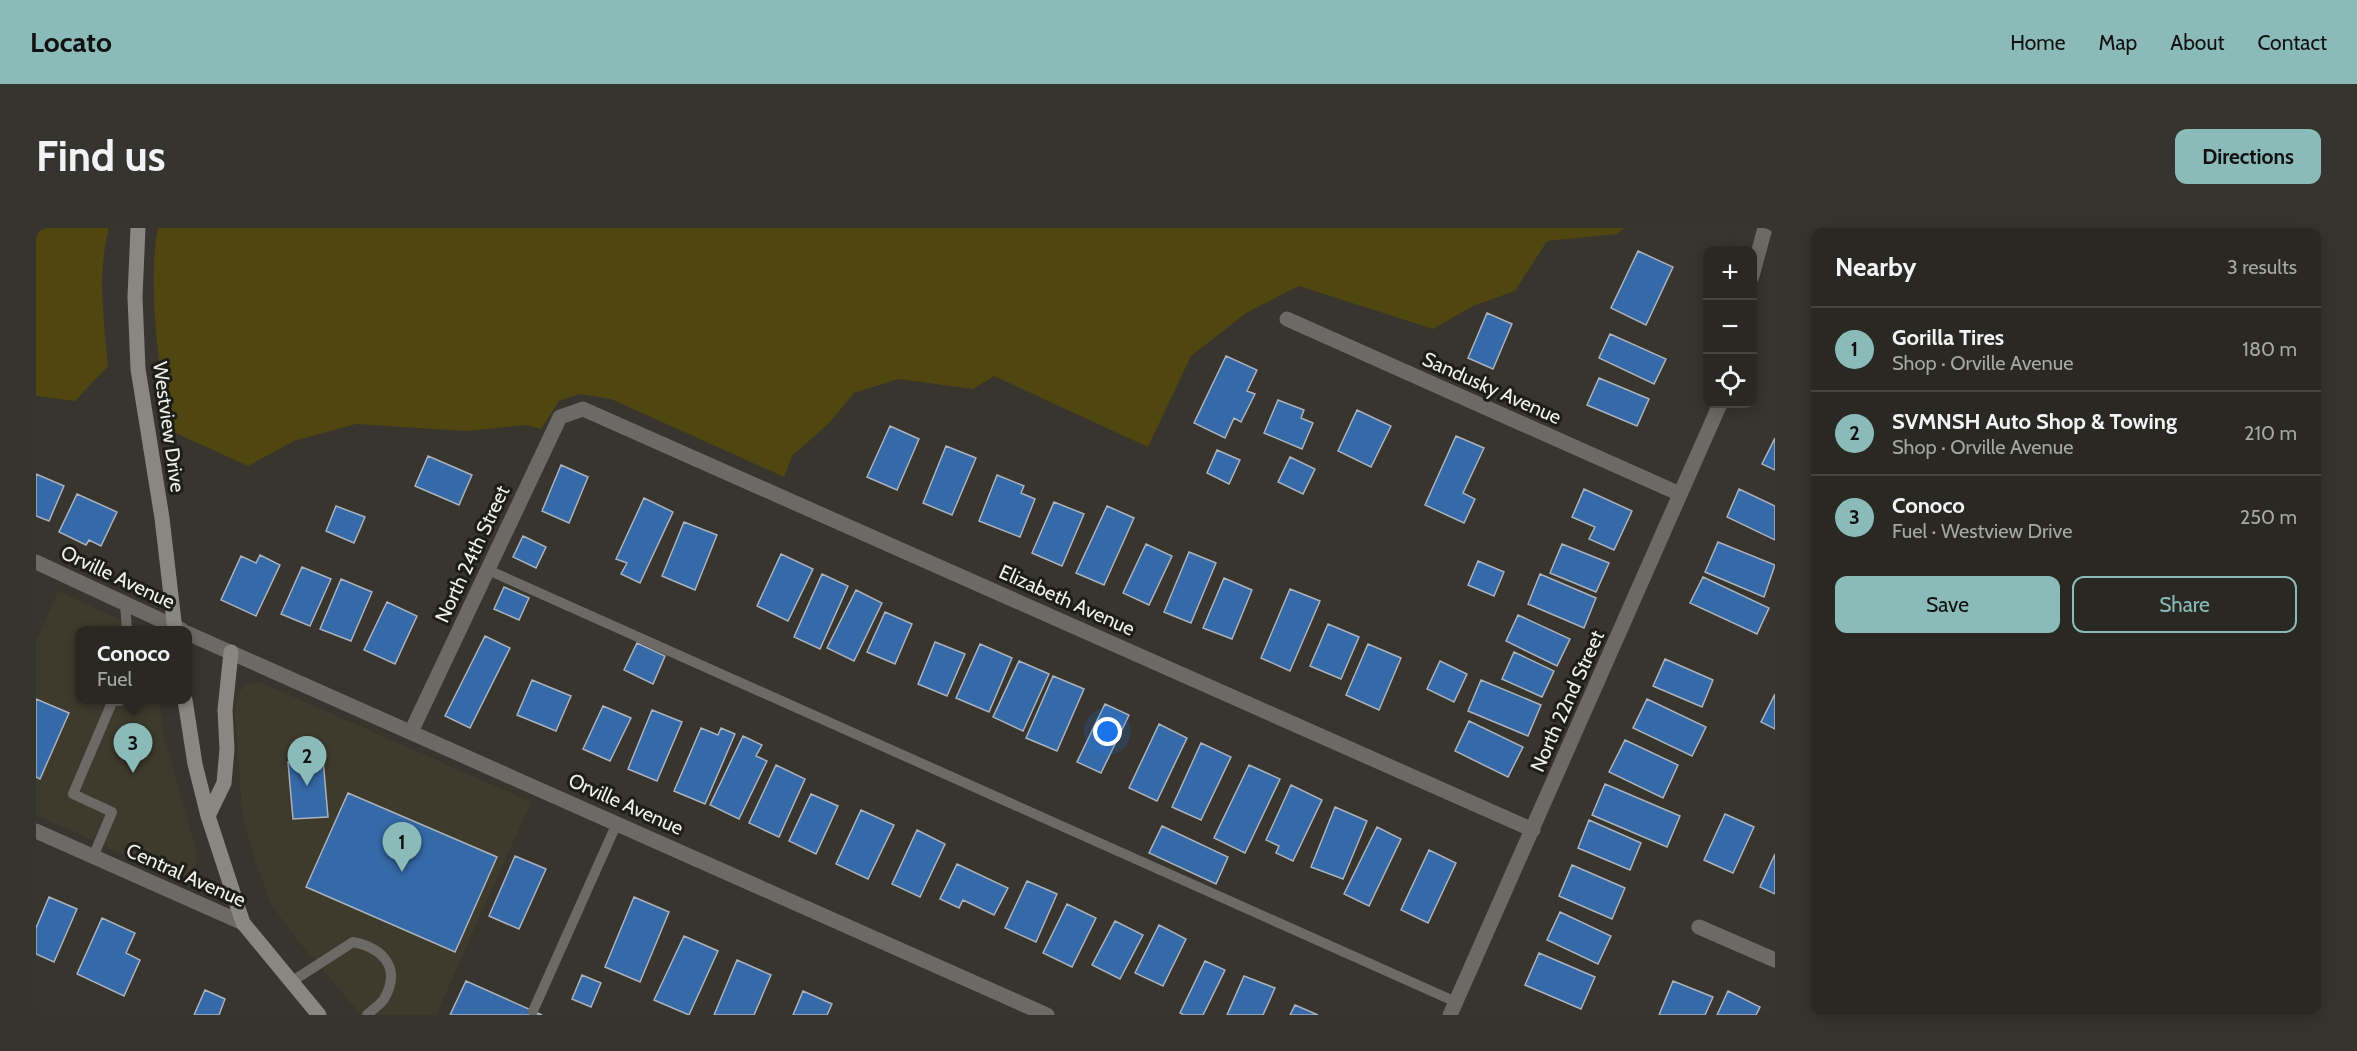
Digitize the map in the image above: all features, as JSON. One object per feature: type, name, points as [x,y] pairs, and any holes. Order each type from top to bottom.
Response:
[{"type":"main road","name":"Westview Drive","points":[[138,228],[135,297],[138,369],[178,626]]},
{"type":"main road","points":[[208,816],[224,783],[225,710],[231,652]]},
{"type":"main road","points":[[186,704],[195,764],[208,816],[243,923]]},
{"type":"main road","name":"Central Avenue","points":[[243,923],[319,1015]]},
{"type":"street","points":[[1757,258],[1765,228]]},
{"type":"street","name":"Sandusky Avenue","points":[[1287,319],[1680,494]]},
{"type":"street","name":"North 22nd Street","points":[[1453,1008],[1718,408]]},
{"type":"street","name":"North 24th Street","points":[[411,732],[560,417],[583,409]]},
{"type":"street","name":"Elizabeth Avenue","points":[[583,409],[1533,830]]},
{"type":"street","name":"Orville Avenue","points":[[36,562],[171,626]]},
{"type":"street","name":"Orville Avenue","points":[[192,636],[1047,1015]]},
{"type":"street","name":"Central Avenue","points":[[36,831],[243,923]]},
{"type":"street","points":[[1699,927],[1775,960]]},
{"type":"lane","points":[[488,570],[1453,1008]]},
{"type":"lane","points":[[125,604],[127,626]]},
{"type":"lane","points":[[93,857],[112,812],[73,794],[111,704]]},
{"type":"lane","points":[[533,1011],[617,823]]},
{"type":"lane","points":[[291,982],[353,942],[378,950],[390,968],[389,983],[383,1000],[367,1015]]},
{"type":"shaded area","points":[[36,228],[109,228],[102,279],[108,366],[75,401],[36,396]]},
{"type":"shaded area","points":[[158,228],[1624,228],[1617,234],[1547,241],[1515,291],[1473,306],[1433,329],[1299,286],[1246,313],[1191,356],[1148,447],[994,376],[973,389],[898,379],[854,393],[829,423],[792,456],[784,477],[611,399],[580,394],[559,401],[541,429],[527,425],[465,431],[356,424],[294,441],[248,466],[167,429],[154,303]]},
{"type":"shaded area","points":[[58,591],[134,626],[75,626],[75,704],[160,704],[164,737],[197,853],[194,869],[179,880],[36,815],[36,642]]},
{"type":"shaded area","points":[[260,682],[531,802],[436,1015],[361,1015],[290,931],[270,902],[255,861],[242,812],[235,715],[237,697],[244,685]]},
{"type":"building","points":[[1638,251],[1673,267],[1646,325],[1611,308]]},
{"type":"building","points":[[1487,313],[1512,324],[1493,369],[1468,358]]},
{"type":"building","points":[[1610,334],[1666,359],[1654,384],[1599,358]]},
{"type":"building","points":[[1226,356],[1257,370],[1247,391],[1255,394],[1241,422],[1234,418],[1225,438],[1194,423]]},
{"type":"building","points":[[1599,378],[1649,399],[1637,426],[1587,405]]},
{"type":"building","points":[[1278,400],[1304,410],[1301,418],[1313,423],[1302,449],[1264,433]]},
{"type":"building","points":[[1357,410],[1391,426],[1371,467],[1338,451]]},
{"type":"building","points":[[890,426],[919,439],[897,490],[867,477]]},
{"type":"building","points":[[1456,436],[1484,448],[1463,493],[1475,499],[1464,523],[1425,505]]},
{"type":"building","points":[[1775,438],[1775,470],[1762,464]]},
{"type":"building","points":[[946,446],[976,458],[952,515],[923,503]]},
{"type":"building","points":[[1217,450],[1240,460],[1229,484],[1207,473]]},
{"type":"building","points":[[428,456],[472,475],[459,505],[415,486]]},
{"type":"building","points":[[1290,457],[1315,469],[1303,494],[1278,482]]},
{"type":"building","points":[[561,465],[588,477],[569,523],[542,511]]},
{"type":"building","points":[[36,474],[64,486],[49,521],[36,516]]},
{"type":"building","points":[[997,475],[1024,486],[1021,493],[1035,499],[1020,537],[979,521]]},
{"type":"building","points":[[1584,489],[1632,511],[1614,550],[1589,539],[1595,527],[1572,517]]},
{"type":"building","points":[[1739,489],[1775,506],[1775,540],[1727,517]]},
{"type":"building","points":[[77,494],[117,512],[101,546],[89,540],[86,545],[59,532]]},
{"type":"building","points":[[644,498],[673,512],[640,583],[621,574],[627,563],[616,559]]},
{"type":"building","points":[[1054,502],[1084,514],[1062,566],[1032,553]]},
{"type":"building","points":[[336,506],[365,517],[354,543],[326,531]]},
{"type":"building","points":[[1107,506],[1134,518],[1104,585],[1076,573]]},
{"type":"building","points":[[684,522],[717,535],[695,590],[662,576]]},
{"type":"building","points":[[523,536],[546,547],[536,568],[513,557]]},
{"type":"building","points":[[1718,542],[1775,565],[1764,597],[1705,572]]},
{"type":"building","points":[[1146,544],[1172,556],[1149,605],[1123,593]]},
{"type":"building","points":[[1562,544],[1609,563],[1596,592],[1550,573]]},
{"type":"building","points":[[1189,552],[1216,563],[1191,623],[1164,612]]},
{"type":"building","points":[[781,554],[813,569],[788,621],[757,606]]},
{"type":"building","points":[[260,555],[280,565],[256,616],[221,600],[241,556],[256,563]]},
{"type":"building","points":[[1478,561],[1504,572],[1494,596],[1468,585]]},
{"type":"building","points":[[302,567],[331,579],[310,626],[281,614]]},
{"type":"building","points":[[822,574],[848,586],[820,649],[794,637]]},
{"type":"building","points":[[1540,574],[1596,598],[1584,628],[1528,604]]},
{"type":"building","points":[[1703,577],[1769,608],[1757,634],[1690,603]]},
{"type":"building","points":[[1224,578],[1252,590],[1232,639],[1203,628]]},
{"type":"building","points":[[341,579],[372,592],[351,641],[320,629]]},
{"type":"building","points":[[504,587],[529,598],[519,620],[494,609]]},
{"type":"building","points":[[1290,589],[1320,601],[1290,671],[1261,658]]},
{"type":"building","points":[[856,590],[882,603],[854,661],[827,648]]},
{"type":"building","points":[[387,602],[417,616],[395,664],[364,650]]},
{"type":"building","points":[[885,612],[912,624],[895,664],[867,652]]},
{"type":"building","points":[[1518,615],[1570,639],[1557,666],[1506,641]]},
{"type":"building","points":[[1328,624],[1359,637],[1341,679],[1310,666]]},
{"type":"building","points":[[485,636],[510,648],[470,728],[445,716]]},
{"type":"building","points":[[935,642],[965,654],[947,696],[918,684]]},
{"type":"building","points":[[637,643],[665,656],[653,684],[624,670]]},
{"type":"building","points":[[980,644],[1012,658],[989,712],[956,698]]},
{"type":"building","points":[[1368,644],[1401,658],[1379,710],[1346,695]]},
{"type":"building","points":[[1514,652],[1554,671],[1542,697],[1502,679]]},
{"type":"building","points":[[1665,659],[1713,680],[1702,707],[1653,686]]},
{"type":"building","points":[[1019,661],[1049,674],[1023,731],[993,717]]},
{"type":"building","points":[[1440,661],[1467,674],[1454,702],[1427,689]]},
{"type":"building","points":[[1053,676],[1084,689],[1057,751],[1026,738]]},
{"type":"building","points":[[532,680],[571,696],[556,731],[517,715]]},
{"type":"building","points":[[1481,680],[1541,705],[1528,736],[1468,711]]},
{"type":"building","points":[[1775,694],[1775,729],[1761,722]]},
{"type":"building","points":[[36,699],[69,713],[40,779],[36,777]]},
{"type":"building","points":[[1647,699],[1706,727],[1692,756],[1633,728]]},
{"type":"building","points":[[1105,704],[1129,715],[1101,773],[1077,762]]},
{"type":"building","points":[[603,706],[631,718],[610,761],[583,749]]},
{"type":"building","points":[[652,710],[682,722],[657,781],[628,769]]},
{"type":"building","points":[[1469,721],[1523,747],[1508,777],[1455,751]]},
{"type":"building","points":[[1159,724],[1187,738],[1157,801],[1129,788]]},
{"type":"building","points":[[701,728],[718,735],[721,728],[735,734],[705,804],[674,791]]},
{"type":"building","points":[[743,736],[762,745],[756,756],[767,761],[739,819],[710,805]]},
{"type":"building","points":[[1625,740],[1678,765],[1663,798],[1609,772]]},
{"type":"building","points":[[1201,743],[1231,757],[1201,820],[1172,807]]},
{"type":"building","points":[[323,759],[328,817],[293,819],[288,762]]},
{"type":"building","points":[[776,765],[805,779],[779,837],[749,823]]},
{"type":"building","points":[[1249,765],[1280,779],[1245,853],[1214,838]]},
{"type":"building","points":[[1605,784],[1680,816],[1667,847],[1592,815]]},
{"type":"building","points":[[1291,785],[1322,800],[1293,861],[1276,853],[1279,846],[1266,840]]},
{"type":"building","points":[[348,793],[497,857],[455,952],[306,887]]},
{"type":"building","points":[[811,794],[838,806],[816,854],[789,841]]},
{"type":"building","points":[[1335,807],[1367,821],[1343,879],[1311,867]]},
{"type":"building","points":[[861,810],[894,825],[868,879],[836,864]]},
{"type":"building","points":[[1725,814],[1754,827],[1733,873],[1704,860]]},
{"type":"building","points":[[1589,820],[1641,843],[1630,870],[1578,848]]},
{"type":"building","points":[[1162,826],[1228,857],[1216,884],[1149,853]]},
{"type":"building","points":[[1377,827],[1401,839],[1369,906],[1344,894]]},
{"type":"building","points":[[917,830],[945,844],[920,897],[892,884]]},
{"type":"building","points":[[1429,850],[1456,863],[1428,923],[1401,910]]},
{"type":"building","points":[[1775,854],[1775,894],[1760,887]]},
{"type":"building","points":[[515,856],[546,869],[519,929],[489,916]]},
{"type":"building","points":[[957,864],[1008,888],[994,915],[963,900],[959,908],[940,899]]},
{"type":"building","points":[[1572,865],[1625,888],[1612,919],[1559,896]]},
{"type":"building","points":[[1027,881],[1057,894],[1036,942],[1005,928]]},
{"type":"building","points":[[49,897],[77,909],[54,962],[36,954],[36,928]]},
{"type":"building","points":[[634,897],[669,912],[640,982],[605,967]]},
{"type":"building","points":[[1067,904],[1096,918],[1072,967],[1043,953]]},
{"type":"building","points":[[1560,912],[1611,936],[1598,964],[1547,940]]},
{"type":"building","points":[[102,918],[135,933],[126,953],[140,960],[124,996],[77,974]]},
{"type":"building","points":[[1115,921],[1143,935],[1120,979],[1092,965]]},
{"type":"building","points":[[1159,925],[1186,939],[1163,986],[1135,973]]},
{"type":"building","points":[[684,936],[718,951],[689,1015],[654,1000]]},
{"type":"building","points":[[1539,953],[1595,977],[1581,1009],[1525,985]]},
{"type":"building","points":[[737,960],[771,975],[754,1015],[714,1015]]},
{"type":"building","points":[[1205,961],[1225,970],[1203,1015],[1184,1015],[1180,1013]]},
{"type":"building","points":[[582,975],[601,983],[591,1007],[572,999]]},
{"type":"building","points":[[1244,976],[1275,988],[1263,1015],[1227,1015]]},
{"type":"building","points":[[466,981],[542,1015],[450,1015]]},
{"type":"building","points":[[1673,981],[1713,997],[1705,1015],[1659,1015]]},
{"type":"building","points":[[205,990],[225,999],[219,1015],[194,1015]]},
{"type":"building","points":[[803,991],[832,1004],[827,1015],[793,1015]]},
{"type":"building","points":[[1728,991],[1760,1007],[1756,1015],[1717,1015]]},
{"type":"building","points":[[1295,1005],[1318,1015],[1290,1015]]},
{"type":"place","name":"Conoco","points":[[133,773]]},
{"type":"place","name":"SVMNSH Auto Shop & Towing","points":[[307,786]]},
{"type":"place","name":"Gorilla Tires","points":[[402,872]]}]
